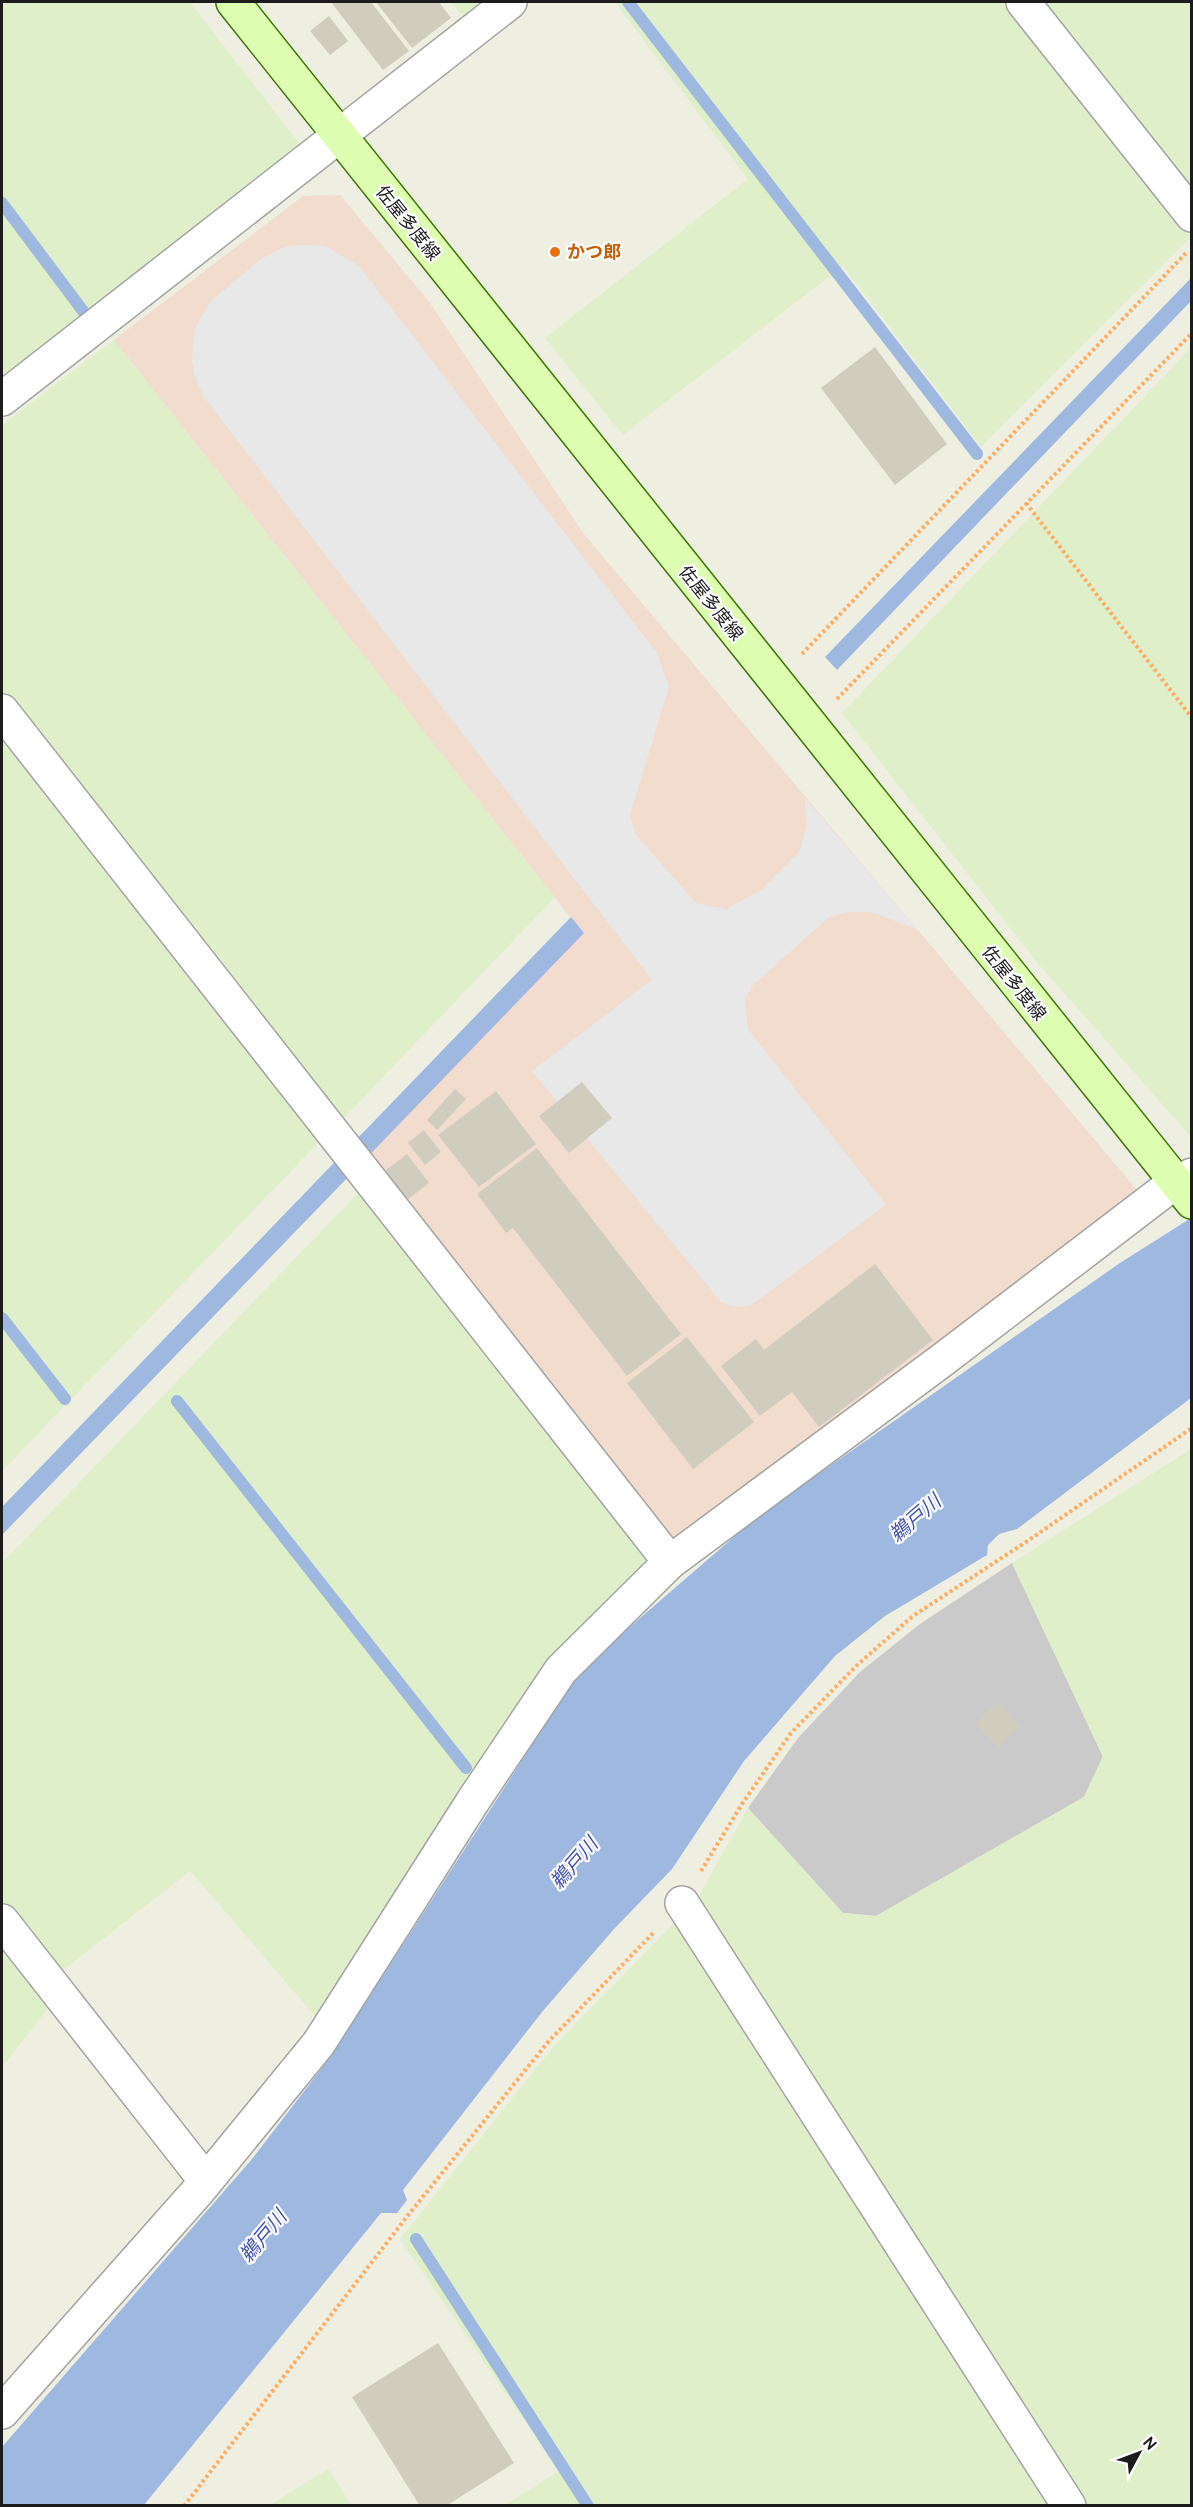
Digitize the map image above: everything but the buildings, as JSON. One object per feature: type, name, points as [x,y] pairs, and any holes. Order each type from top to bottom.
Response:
[{"type":"main road","name":"佐屋多度線","points":[[233,2],[810,727],[1186,1190]]},
{"type":"street","points":[[2,399],[510,2]]},
{"type":"street","points":[[1023,2],[1191,215]]},
{"type":"street","points":[[2,711],[362,1173],[670,1562]]},
{"type":"street","points":[[2,2412],[206,2181],[319,2043],[473,1801],[561,1670],[670,1562],[941,1361],[1186,1190]]},
{"type":"street","points":[[682,1903],[1069,2505]]},
{"type":"street","points":[[2,1921],[206,2181]]},
{"type":"path","points":[[775,683],[1191,247]]},
{"type":"path","points":[[810,727],[1191,333]]},
{"type":"path","points":[[1026,503],[1191,718]]},
{"type":"shaded area","points":[[340,195],[430,303],[583,533],[1137,1190],[674,1550],[366,1158],[583,933],[114,340],[303,196]]},
{"type":"shaded area","points":[[325,246],[359,266],[657,653],[669,687],[630,815],[636,835],[696,903],[727,909],[761,890],[800,851],[806,827],[805,798],[917,929],[871,912],[849,912],[829,917],[752,986],[745,1001],[748,1029],[886,1205],[750,1306],[735,1307],[721,1302],[532,1071],[652,980],[204,397],[195,377],[192,361],[195,327],[211,301],[261,259],[284,247]]},
{"type":"shaded area","points":[[1012,1563],[1103,1757],[1084,1797],[876,1916],[843,1913],[748,1808],[798,1738],[860,1672],[920,1624]]},
{"type":"green space","points":[[2,2],[190,2],[305,151],[2,390]]},
{"type":"green space","points":[[451,2],[486,2],[465,19]]},
{"type":"green space","points":[[615,2],[1006,2],[1191,237],[981,447],[843,266],[623,435],[545,338],[748,179]]},
{"type":"green space","points":[[1037,2],[1191,2],[1191,197]]},
{"type":"green space","points":[[114,340],[555,897],[340,1122],[2,694],[2,425]]},
{"type":"green space","points":[[1191,348],[1191,1137],[1035,960],[842,713]]},
{"type":"green space","points":[[2,726],[322,1139],[2,1471]]},
{"type":"green space","points":[[362,1189],[652,1563],[322,2024],[190,1871],[58,1974],[2,1903],[2,1563]]},
{"type":"green space","points":[[1191,1449],[1191,2505],[1082,2505],[698,1898],[748,1808],[843,1913],[876,1916],[1084,1797],[1103,1756],[1012,1563]]},
{"type":"green space","points":[[672,1925],[688,1933],[1055,2505],[505,2505],[559,2471],[400,2239],[553,2047]]},
{"type":"green space","points":[[2,1939],[52,2003],[2,2067]]},
{"type":"green space","points":[[328,2469],[351,2505],[270,2505]]},
{"type":"water","points":[[1191,278],[1191,301],[837,670],[825,657]]},
{"type":"water","points":[[571,917],[584,933],[2,1535],[2,1507]]},
{"type":"water","name":"鵜戸川","points":[[1191,1218],[1191,1398],[1017,1529],[999,1534],[988,1545],[987,1555],[885,1616],[835,1656],[744,1761],[672,1869],[614,1929],[542,2012],[403,2190],[407,2200],[397,2213],[381,2213],[144,2505],[2,2506],[2,2447],[252,2159],[331,2056],[581,1669],[757,1517],[1120,1263]]},
{"type":"waterway","points":[[628,2],[977,454]]},
{"type":"waterway","points":[[2,203],[86,315]]},
{"type":"waterway","points":[[2,1318],[65,1399]]},
{"type":"waterway","points":[[177,1401],[466,1768]]},
{"type":"waterway","points":[[416,2239],[588,2506]]},
{"type":"place","name":"かつ郎","points":[[555,252]]}]
